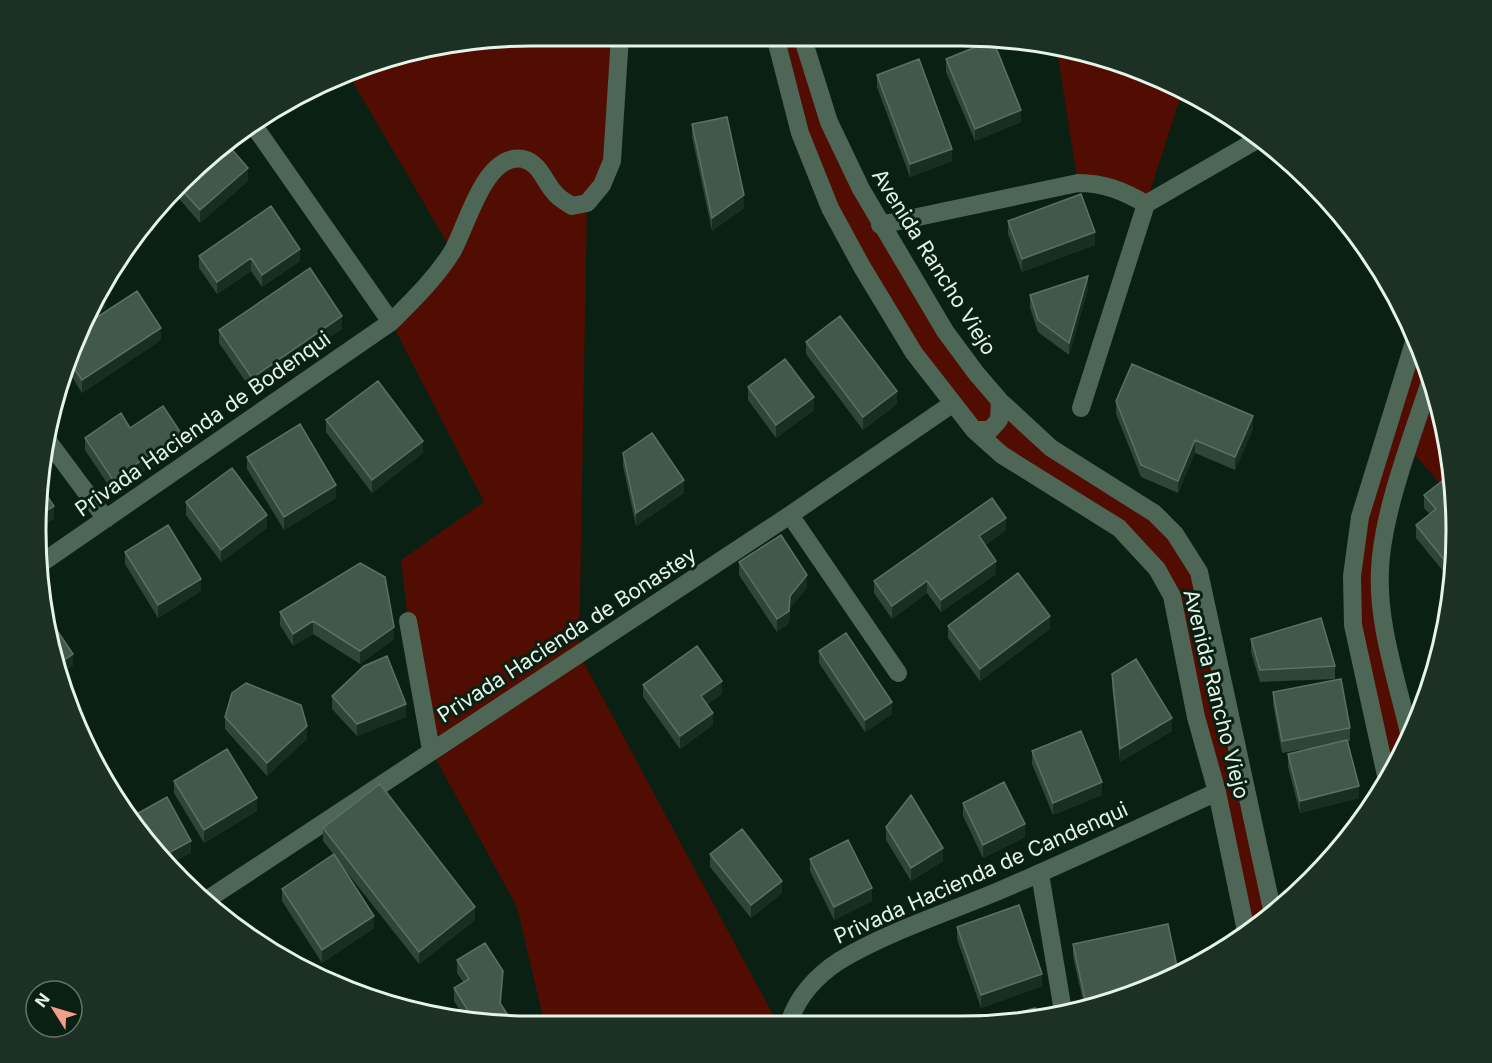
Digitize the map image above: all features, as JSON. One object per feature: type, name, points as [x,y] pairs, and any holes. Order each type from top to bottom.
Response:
[{"type":"street","name":"Privada Hacienda de Bodenqui","points":[[48,559],[391,322],[426,288],[453,251],[491,173],[505,161],[524,159],[543,172],[554,193],[572,206],[587,203],[602,185],[612,161],[619,46]]},
{"type":"street","name":"Avenida Rancho Viejo","points":[[778,46],[800,133],[830,208],[862,267],[914,353],[974,430],[1002,456],[1119,528],[1157,568],[1172,596],[1196,717],[1217,792],[1244,924]]},
{"type":"street","name":"Avenida Rancho Viejo","points":[[805,46],[829,122],[880,225],[945,331],[1000,401],[1051,448],[1154,513],[1175,534],[1199,572],[1271,904]]},
{"type":"street","points":[[258,131],[391,322]]},
{"type":"street","points":[[1081,408],[1146,204],[1251,143]]},
{"type":"street","points":[[880,225],[1078,183],[1101,183],[1121,190],[1146,204]]},
{"type":"street","points":[[1384,767],[1353,625],[1352,576],[1360,516],[1411,352]]},
{"type":"street","points":[[1407,722],[1383,619],[1380,570],[1401,471],[1426,395]]},
{"type":"street","points":[[974,430],[990,430],[999,420],[1000,401]]},
{"type":"street","name":"Privada Hacienda de Bonastey","points":[[212,896],[790,514],[952,404]]},
{"type":"street","name":"Privada Hacienda de Bodenqui","points":[[54,449],[106,519]]},
{"type":"street","points":[[790,514],[898,673]]},
{"type":"street","name":"Privada Hacienda de Bonastey","points":[[408,621],[431,750]]},
{"type":"street","points":[[1196,717],[1229,712]]},
{"type":"street","name":"Privada Hacienda de Candenqui","points":[[791,1016],[811,983],[838,962],[867,946],[1040,874],[1217,792]]},
{"type":"street","points":[[1228,842],[1256,833]]},
{"type":"street","name":"Privada Hacienda de Candenqui","points":[[1040,874],[1062,1005]]},
{"type":"shaded area","points":[[532,46],[619,46],[612,161],[587,203],[579,654],[774,1016],[543,1016],[517,907],[431,750],[408,621],[401,560],[484,502],[391,322],[452,251],[352,81],[406,63],[468,51]]},
{"type":"shaded area","points":[[778,46],[806,46],[880,225],[1000,401],[1154,513],[1199,572],[1273,902],[1245,924],[1173,596],[1141,549],[1002,455],[914,353],[800,133]]},
{"type":"shaded area","points":[[1058,57],[1116,72],[1180,99],[1146,204],[1078,183]]},
{"type":"shaded area","points":[[1411,353],[1429,406],[1443,487],[1410,449],[1380,570],[1407,721],[1385,767],[1352,576]]},
{"type":"building","points":[[976,47],[996,48],[1021,110],[975,129],[946,59]]},
{"type":"building","points":[[919,59],[952,149],[910,164],[877,75]]},
{"type":"building","points":[[727,117],[744,195],[712,218],[692,124]]},
{"type":"building","points":[[232,150],[248,168],[200,210],[185,193]]},
{"type":"building","points":[[1081,194],[1095,232],[1022,259],[1008,221]]},
{"type":"building","points":[[271,206],[300,249],[262,275],[251,258],[217,282],[199,256]]},
{"type":"building","points":[[310,268],[342,316],[252,378],[219,330]]},
{"type":"building","points":[[1088,276],[1069,343],[1038,320],[1030,295]]},
{"type":"building","points":[[137,291],[161,328],[82,380],[75,369],[97,317]]},
{"type":"building","points":[[840,316],[897,391],[863,417],[806,342]]},
{"type":"building","points":[[785,359],[814,397],[776,425],[748,387]]},
{"type":"building","points":[[1132,364],[1253,416],[1235,457],[1195,440],[1178,481],[1141,465],[1116,401]]},
{"type":"building","points":[[378,381],[423,441],[372,480],[326,420]]},
{"type":"building","points":[[163,406],[181,433],[113,480],[85,438],[121,413],[130,428]]},
{"type":"building","points":[[300,424],[336,485],[284,517],[247,457]]},
{"type":"building","points":[[652,433],[684,480],[636,513],[623,453]]},
{"type":"building","points":[[232,468],[267,515],[221,550],[186,502]]},
{"type":"building","points":[[1442,481],[1444,560],[1416,525],[1436,509],[1424,495]]},
{"type":"building","points":[[48,498],[54,506],[47,510]]},
{"type":"building","points":[[992,498],[1006,518],[979,536],[996,561],[941,600],[927,581],[892,606],[874,581]]},
{"type":"building","points":[[168,525],[201,579],[158,605],[125,552]]},
{"type":"building","points":[[781,535],[807,575],[790,596],[789,611],[777,619],[739,562]]},
{"type":"building","points":[[360,563],[385,577],[394,627],[360,651],[313,621],[293,634],[280,612]]},
{"type":"building","points":[[1018,573],[1050,616],[980,669],[948,626]]},
{"type":"building","points":[[1321,618],[1335,666],[1260,670],[1251,639]]},
{"type":"building","points":[[57,630],[73,654],[64,660]]},
{"type":"building","points":[[846,633],[892,702],[865,720],[819,651]]},
{"type":"building","points":[[697,646],[722,681],[701,696],[713,713],[680,736],[643,685]]},
{"type":"building","points":[[387,656],[406,704],[357,724],[332,696],[364,666]]},
{"type":"building","points":[[1136,659],[1172,718],[1120,749],[1112,674]]},
{"type":"building","points":[[1341,679],[1350,728],[1282,741],[1273,692]]},
{"type":"building","points":[[246,683],[301,705],[307,726],[267,763],[225,717],[232,693]]},
{"type":"building","points":[[1081,731],[1102,782],[1053,803],[1032,751]]},
{"type":"building","points":[[1347,740],[1359,786],[1300,801],[1288,754]]},
{"type":"building","points":[[227,749],[257,798],[204,830],[174,781]]},
{"type":"building","points":[[1004,782],[1025,824],[983,845],[963,803]]},
{"type":"building","points":[[380,784],[475,907],[419,952],[323,828]]},
{"type":"building","points":[[911,795],[943,848],[911,868],[886,827]]},
{"type":"building","points":[[167,797],[191,841],[169,853],[137,814]]},
{"type":"building","points":[[742,829],[782,881],[751,905],[710,854]]},
{"type":"building","points":[[848,840],[872,888],[834,907],[810,859]]},
{"type":"building","points":[[334,854],[374,916],[322,950],[282,889]]},
{"type":"building","points":[[1019,905],[1042,974],[981,995],[957,927]]},
{"type":"building","points":[[1168,924],[1177,965],[1146,980],[1085,1000],[1073,944]]},
{"type":"building","points":[[485,943],[503,971],[500,1003],[508,1015],[469,1012],[454,988],[469,979],[457,960]]}]
